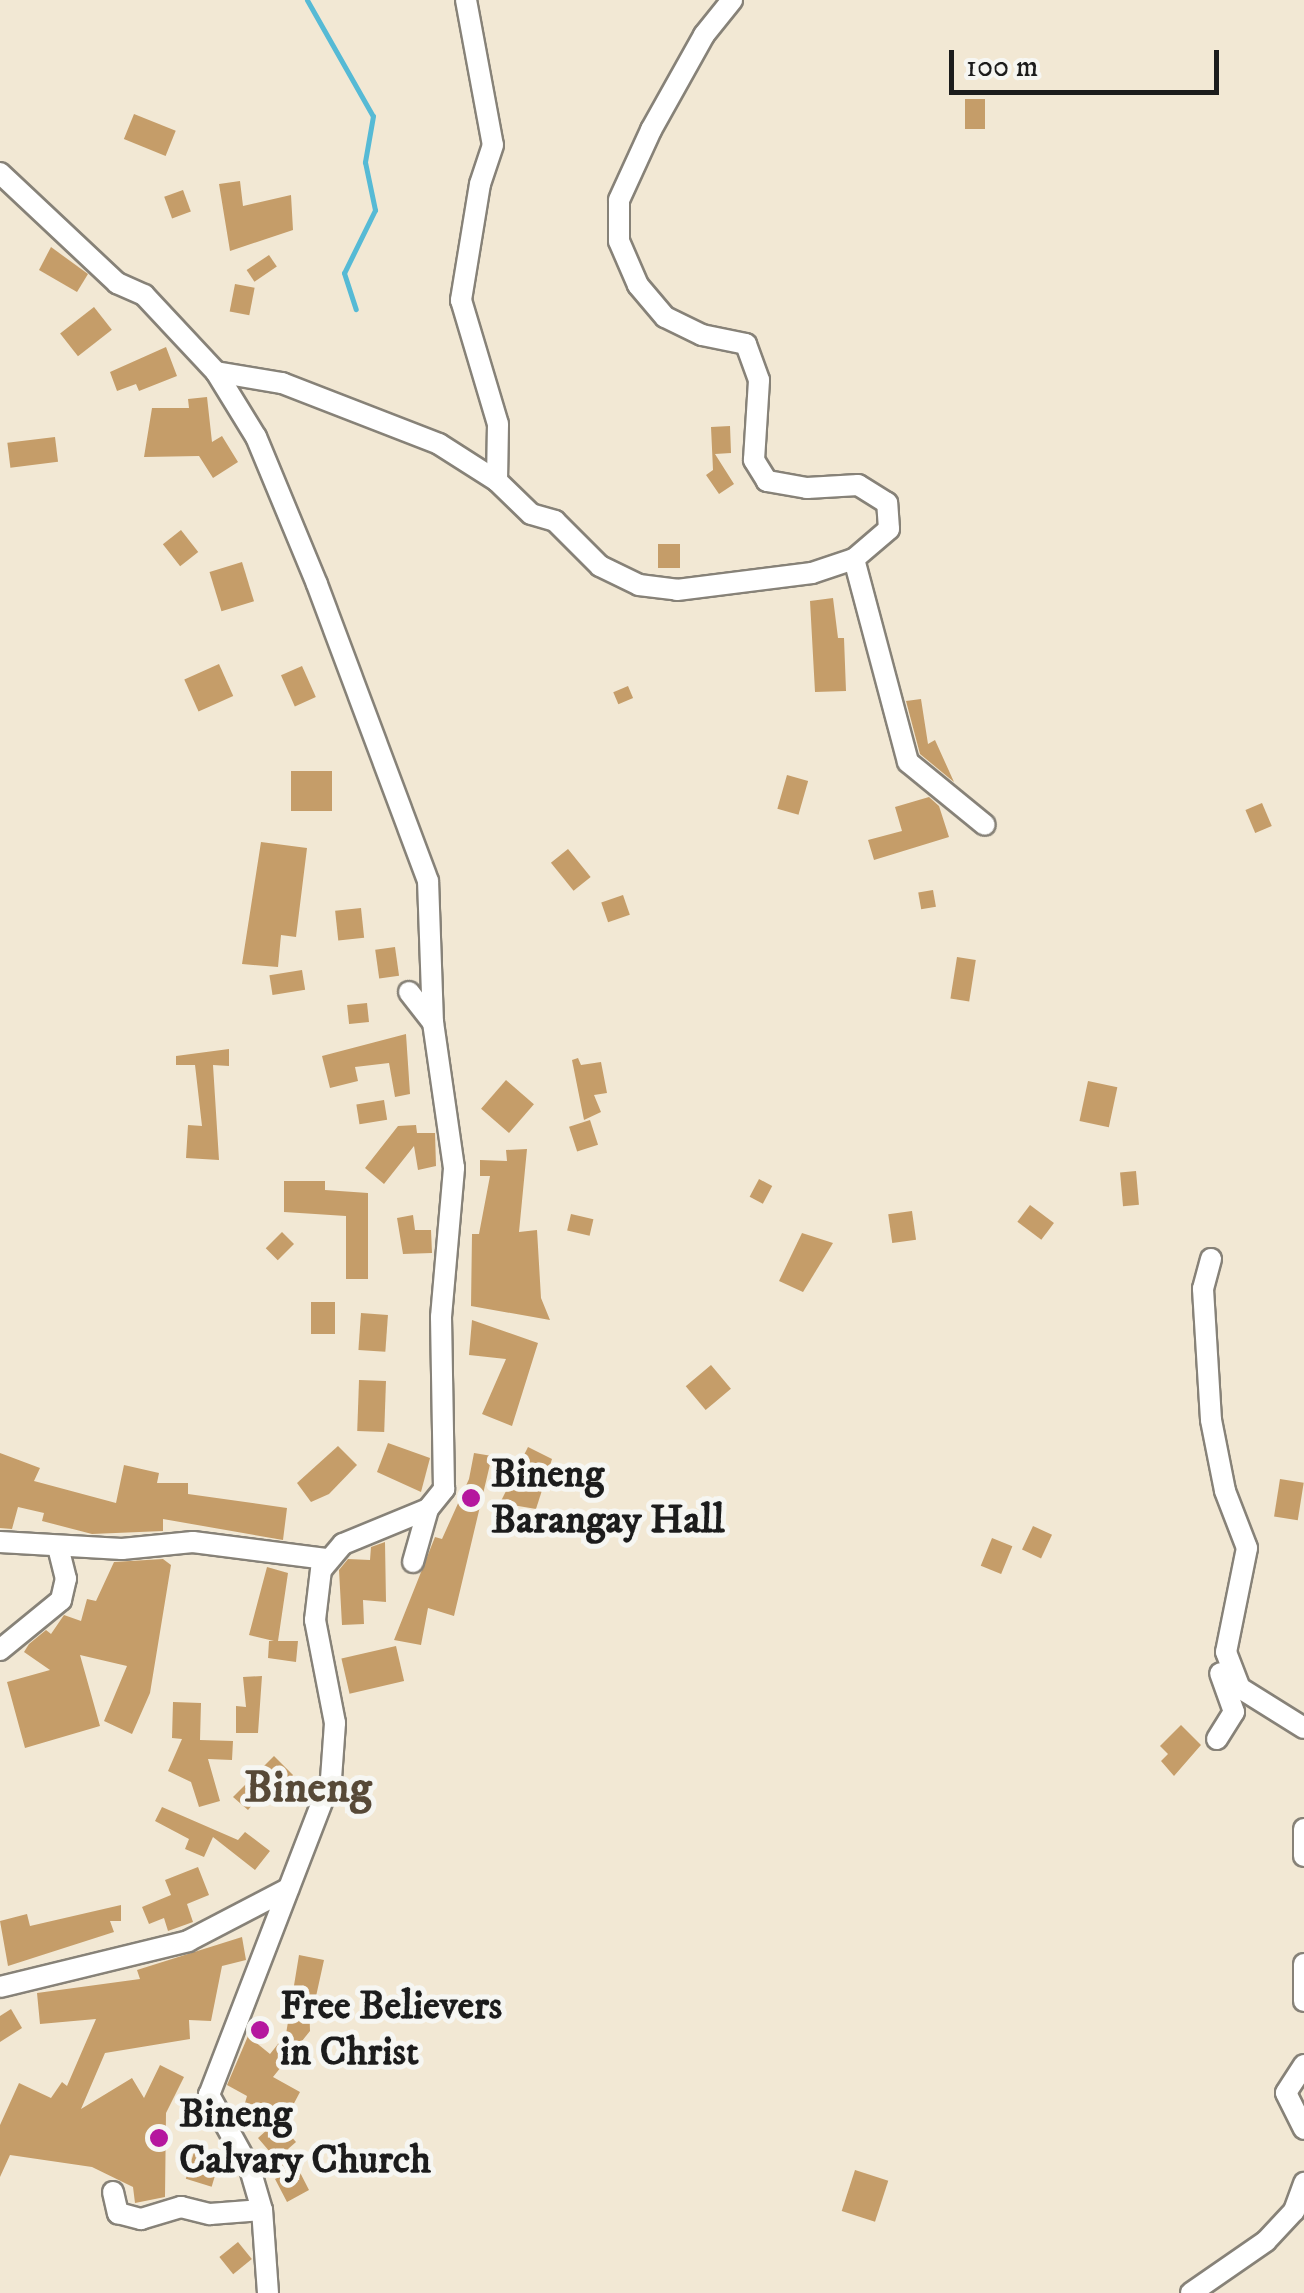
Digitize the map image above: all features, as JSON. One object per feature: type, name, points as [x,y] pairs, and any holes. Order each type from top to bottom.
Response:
[{"type":"street","points":[[466,0],[493,145],[480,184],[461,300],[498,424],[497,481]]},
{"type":"street","points":[[216,372],[282,383],[439,444],[497,481],[532,514],[556,521],[600,566],[661,590],[812,573],[854,559],[889,529],[887,504],[858,485],[807,488],[767,481],[754,460],[759,380],[746,344],[702,334],[666,317],[638,285],[619,242],[619,200],[651,130],[704,36],[732,0]]},
{"type":"street","points":[[0,173],[117,283],[144,294],[216,372],[256,437],[422,863],[431,901],[433,1023],[454,1202],[441,1317],[446,1473],[439,1500],[428,1509],[343,1544],[326,1559],[316,1620],[336,1723],[335,1760],[209,2095],[250,2170],[262,2210],[268,2293]]},
{"type":"street","points":[[854,559],[908,762],[985,825]]},
{"type":"street","points":[[409,992],[433,1023]]},
{"type":"street","points":[[1211,1259],[1203,1289],[1211,1420],[1225,1491],[1247,1548],[1226,1652],[1219,1666],[1234,1712],[1217,1739]]},
{"type":"street","points":[[413,1562],[428,1509]]},
{"type":"street","points":[[0,1542],[122,1549],[192,1542],[326,1559]]},
{"type":"street","points":[[0,1650],[61,1600],[66,1579],[58,1546]]},
{"type":"street","points":[[1226,1652],[1240,1688],[1304,1728]]},
{"type":"street","points":[[1304,1829],[1304,1856]]},
{"type":"street","points":[[0,1987],[188,1942],[288,1889]]},
{"type":"street","points":[[1304,1964],[1304,2001]]},
{"type":"street","points":[[1304,2065],[1286,2093],[1304,2129]]},
{"type":"street","points":[[1191,2293],[1266,2241],[1294,2211],[1304,2183]]},
{"type":"street","points":[[113,2192],[118,2213],[141,2219],[181,2207],[210,2214],[262,2210]]},
{"type":"building","points":[[965,99],[985,99],[985,129],[965,129]]},
{"type":"building","points":[[134,114],[176,131],[166,156],[124,139]]},
{"type":"building","points":[[240,181],[243,206],[291,195],[293,230],[230,251],[219,184]]},
{"type":"building","points":[[183,190],[191,212],[172,218],[164,197]]},
{"type":"building","points":[[51,247],[88,274],[77,292],[39,270]]},
{"type":"building","points":[[269,255],[277,267],[254,282],[247,270]]},
{"type":"building","points":[[235,284],[255,288],[249,315],[230,311]]},
{"type":"building","points":[[94,307],[112,330],[78,356],[60,333]]},
{"type":"building","points":[[166,347],[177,376],[139,391],[136,384],[117,391],[110,372]]},
{"type":"building","points":[[207,397],[212,442],[222,436],[238,462],[213,478],[199,456],[144,457],[152,408],[189,408],[188,399]]},
{"type":"building","points":[[730,426],[731,453],[715,454],[734,484],[719,494],[706,475],[713,470],[711,427]]},
{"type":"building","points":[[55,437],[58,462],[10,468],[7,443]]},
{"type":"building","points":[[181,530],[198,552],[180,566],[163,544]]},
{"type":"building","points":[[658,544],[680,544],[680,568],[658,568]]},
{"type":"building","points":[[242,562],[254,601],[221,611],[209,572]]},
{"type":"building","points":[[833,598],[838,638],[844,638],[846,691],[815,692],[810,601]]},
{"type":"building","points":[[219,664],[233,696],[199,711],[184,679]]},
{"type":"building","points":[[302,666],[316,697],[295,706],[281,675]]},
{"type":"building","points":[[628,686],[633,698],[618,704],[613,692]]},
{"type":"building","points":[[921,699],[928,744],[935,740],[954,782],[920,754],[906,701]]},
{"type":"building","points":[[291,771],[332,771],[332,811],[291,811]]},
{"type":"building","points":[[787,775],[808,781],[799,815],[777,809]]},
{"type":"building","points":[[929,797],[939,806],[949,837],[874,860],[868,840],[902,831],[895,807]]},
{"type":"building","points":[[1262,803],[1272,826],[1255,833],[1245,810]]},
{"type":"building","points":[[261,842],[307,848],[296,937],[281,935],[278,967],[242,964]]},
{"type":"building","points":[[568,849],[591,877],[574,891],[551,863]]},
{"type":"building","points":[[933,890],[936,907],[921,909],[918,893]]},
{"type":"building","points":[[623,895],[630,915],[608,922],[601,902]]},
{"type":"building","points":[[361,908],[364,938],[338,941],[335,911]]},
{"type":"building","points":[[395,947],[399,976],[379,979],[375,950]]},
{"type":"building","points":[[957,957],[976,960],[969,1001],[950,998]]},
{"type":"building","points":[[302,970],[305,990],[273,995],[269,975]]},
{"type":"building","points":[[367,1003],[369,1022],[349,1024],[347,1005]]},
{"type":"building","points":[[406,1034],[410,1094],[395,1097],[389,1063],[355,1067],[358,1081],[330,1088],[322,1056]]},
{"type":"building","points":[[229,1049],[229,1066],[213,1065],[219,1160],[186,1158],[188,1125],[202,1126],[195,1065],[176,1065],[176,1056]]},
{"type":"building","points":[[578,1058],[581,1065],[601,1062],[607,1093],[594,1095],[601,1112],[584,1120],[572,1060]]},
{"type":"building","points":[[506,1080],[534,1104],[509,1133],[481,1109]]},
{"type":"building","points":[[1088,1081],[1117,1087],[1109,1127],[1079,1121]]},
{"type":"building","points":[[384,1100],[387,1120],[359,1124],[356,1104]]},
{"type":"building","points":[[590,1120],[598,1145],[577,1152],[569,1127]]},
{"type":"building","points":[[416,1125],[417,1133],[435,1133],[436,1166],[418,1170],[414,1146],[384,1184],[365,1168],[398,1126]]},
{"type":"building","points":[[527,1149],[519,1232],[537,1230],[541,1298],[550,1320],[471,1306],[472,1234],[479,1234],[490,1176],[480,1176],[480,1160],[507,1161],[506,1150]]},
{"type":"building","points":[[1136,1171],[1139,1205],[1123,1206],[1120,1172]]},
{"type":"building","points":[[759,1179],[772,1186],[763,1204],[750,1197]]},
{"type":"building","points":[[284,1181],[325,1181],[325,1190],[368,1193],[368,1279],[346,1279],[346,1216],[284,1212]]},
{"type":"building","points":[[1030,1205],[1054,1223],[1041,1240],[1017,1222]]},
{"type":"building","points":[[912,1211],[916,1240],[892,1243],[888,1214]]},
{"type":"building","points":[[571,1214],[593,1219],[590,1236],[567,1231]]},
{"type":"building","points":[[413,1215],[415,1230],[431,1230],[432,1253],[403,1254],[397,1218]]},
{"type":"building","points":[[282,1232],[294,1244],[278,1260],[266,1248]]},
{"type":"building","points":[[802,1233],[833,1243],[803,1292],[779,1281]]},
{"type":"building","points":[[311,1302],[335,1302],[335,1334],[311,1334]]},
{"type":"building","points":[[361,1313],[388,1315],[385,1352],[358,1350]]},
{"type":"building","points":[[472,1320],[538,1343],[512,1426],[482,1414],[506,1359],[469,1355]]},
{"type":"building","points":[[711,1365],[731,1389],[706,1410],[686,1386]]},
{"type":"building","points":[[359,1380],[386,1381],[384,1432],[357,1431]]},
{"type":"building","points":[[388,1443],[430,1458],[421,1492],[377,1472]]},
{"type":"building","points":[[338,1446],[357,1465],[329,1494],[311,1502],[297,1483]]},
{"type":"building","points":[[528,1447],[552,1459],[536,1509],[500,1503]]},
{"type":"building","points":[[0,1453],[40,1468],[34,1481],[116,1503],[124,1465],[159,1473],[157,1483],[188,1483],[188,1494],[287,1508],[283,1540],[163,1519],[163,1531],[92,1534],[42,1521],[44,1513],[18,1507],[12,1529],[0,1528]]},
{"type":"building","points":[[474,1453],[492,1456],[454,1616],[428,1608],[421,1645],[394,1640],[435,1537],[442,1539],[469,1479]]},
{"type":"building","points":[[1280,1479],[1304,1483],[1298,1520],[1274,1517]]},
{"type":"building","points":[[1033,1526],[1052,1535],[1041,1558],[1022,1550]]},
{"type":"building","points":[[992,1538],[1012,1546],[1001,1574],[981,1566]]},
{"type":"building","points":[[385,1542],[386,1602],[363,1600],[364,1624],[342,1625],[339,1570],[348,1559],[370,1560],[371,1547]]},
{"type":"building","points":[[163,1559],[171,1565],[150,1693],[132,1734],[104,1721],[127,1666],[80,1655],[100,1726],[25,1748],[7,1682],[50,1670],[24,1652],[29,1644],[46,1630],[51,1634],[64,1615],[81,1621],[87,1599],[96,1601],[114,1562]]},
{"type":"building","points":[[267,1567],[288,1573],[278,1641],[298,1641],[296,1662],[268,1658],[269,1641],[274,1641],[249,1635]]},
{"type":"building","points":[[396,1646],[404,1681],[350,1694],[341,1659]]},
{"type":"building","points":[[262,1676],[258,1733],[236,1733],[236,1706],[246,1707],[243,1677]]},
{"type":"building","points":[[173,1702],[201,1703],[200,1740],[233,1741],[232,1760],[208,1759],[220,1801],[199,1807],[191,1782],[168,1771],[182,1739],[172,1738]]},
{"type":"building","points":[[1181,1725],[1201,1745],[1174,1776],[1161,1761],[1168,1754],[1160,1746]]},
{"type":"building","points":[[274,1756],[293,1775],[264,1804],[258,1798],[248,1810],[233,1797]]},
{"type":"building","points":[[162,1807],[238,1840],[245,1832],[270,1851],[255,1870],[213,1837],[204,1857],[185,1849],[189,1839],[155,1821]]},
{"type":"building","points":[[198,1867],[209,1895],[187,1904],[193,1922],[168,1931],[164,1918],[149,1924],[142,1907],[171,1895],[165,1880]]},
{"type":"building","points":[[121,1905],[121,1921],[110,1921],[114,1932],[8,1966],[0,1921],[27,1914],[30,1926]]},
{"type":"building","points":[[242,1937],[246,1960],[222,1966],[211,2021],[189,2020],[190,2039],[105,2053],[81,2109],[132,2078],[144,2098],[160,2065],[184,2077],[166,2113],[165,2197],[135,2203],[133,2187],[92,2167],[10,2155],[0,2177],[0,2125],[19,2083],[51,2098],[62,2082],[67,2086],[96,2019],[40,2024],[37,1993],[140,1979],[137,1970]]},
{"type":"building","points":[[299,1955],[324,1960],[315,2001],[309,1999],[310,2031],[273,2077],[300,2092],[282,2126],[296,2142],[288,2149],[309,2190],[287,2202],[275,2179],[288,2173],[258,2138],[268,2129],[240,2120],[247,2096],[227,2085],[248,2036],[270,2054],[286,2034]]},
{"type":"building","points":[[11,2009],[22,2028],[0,2042],[0,2016]]},
{"type":"building","points":[[194,2152],[220,2160],[212,2187],[186,2179]]},
{"type":"building","points":[[855,2170],[888,2181],[875,2222],[842,2211]]},
{"type":"building","points":[[238,2242],[252,2259],[233,2274],[219,2257]]},
{"type":"waterway","points":[[307,0],[373,116],[365,162],[375,210],[344,273],[356,309]]},
{"type":"place","name":"Bineng Barangay Hall","points":[[471,1498]]},
{"type":"place","name":"Free Believers in Christ","points":[[260,2030]]},
{"type":"place","name":"Bineng Calvary Church","points":[[159,2138]]},
{"type":"district","name":"Bineng","points":[[308,1789]]}]
